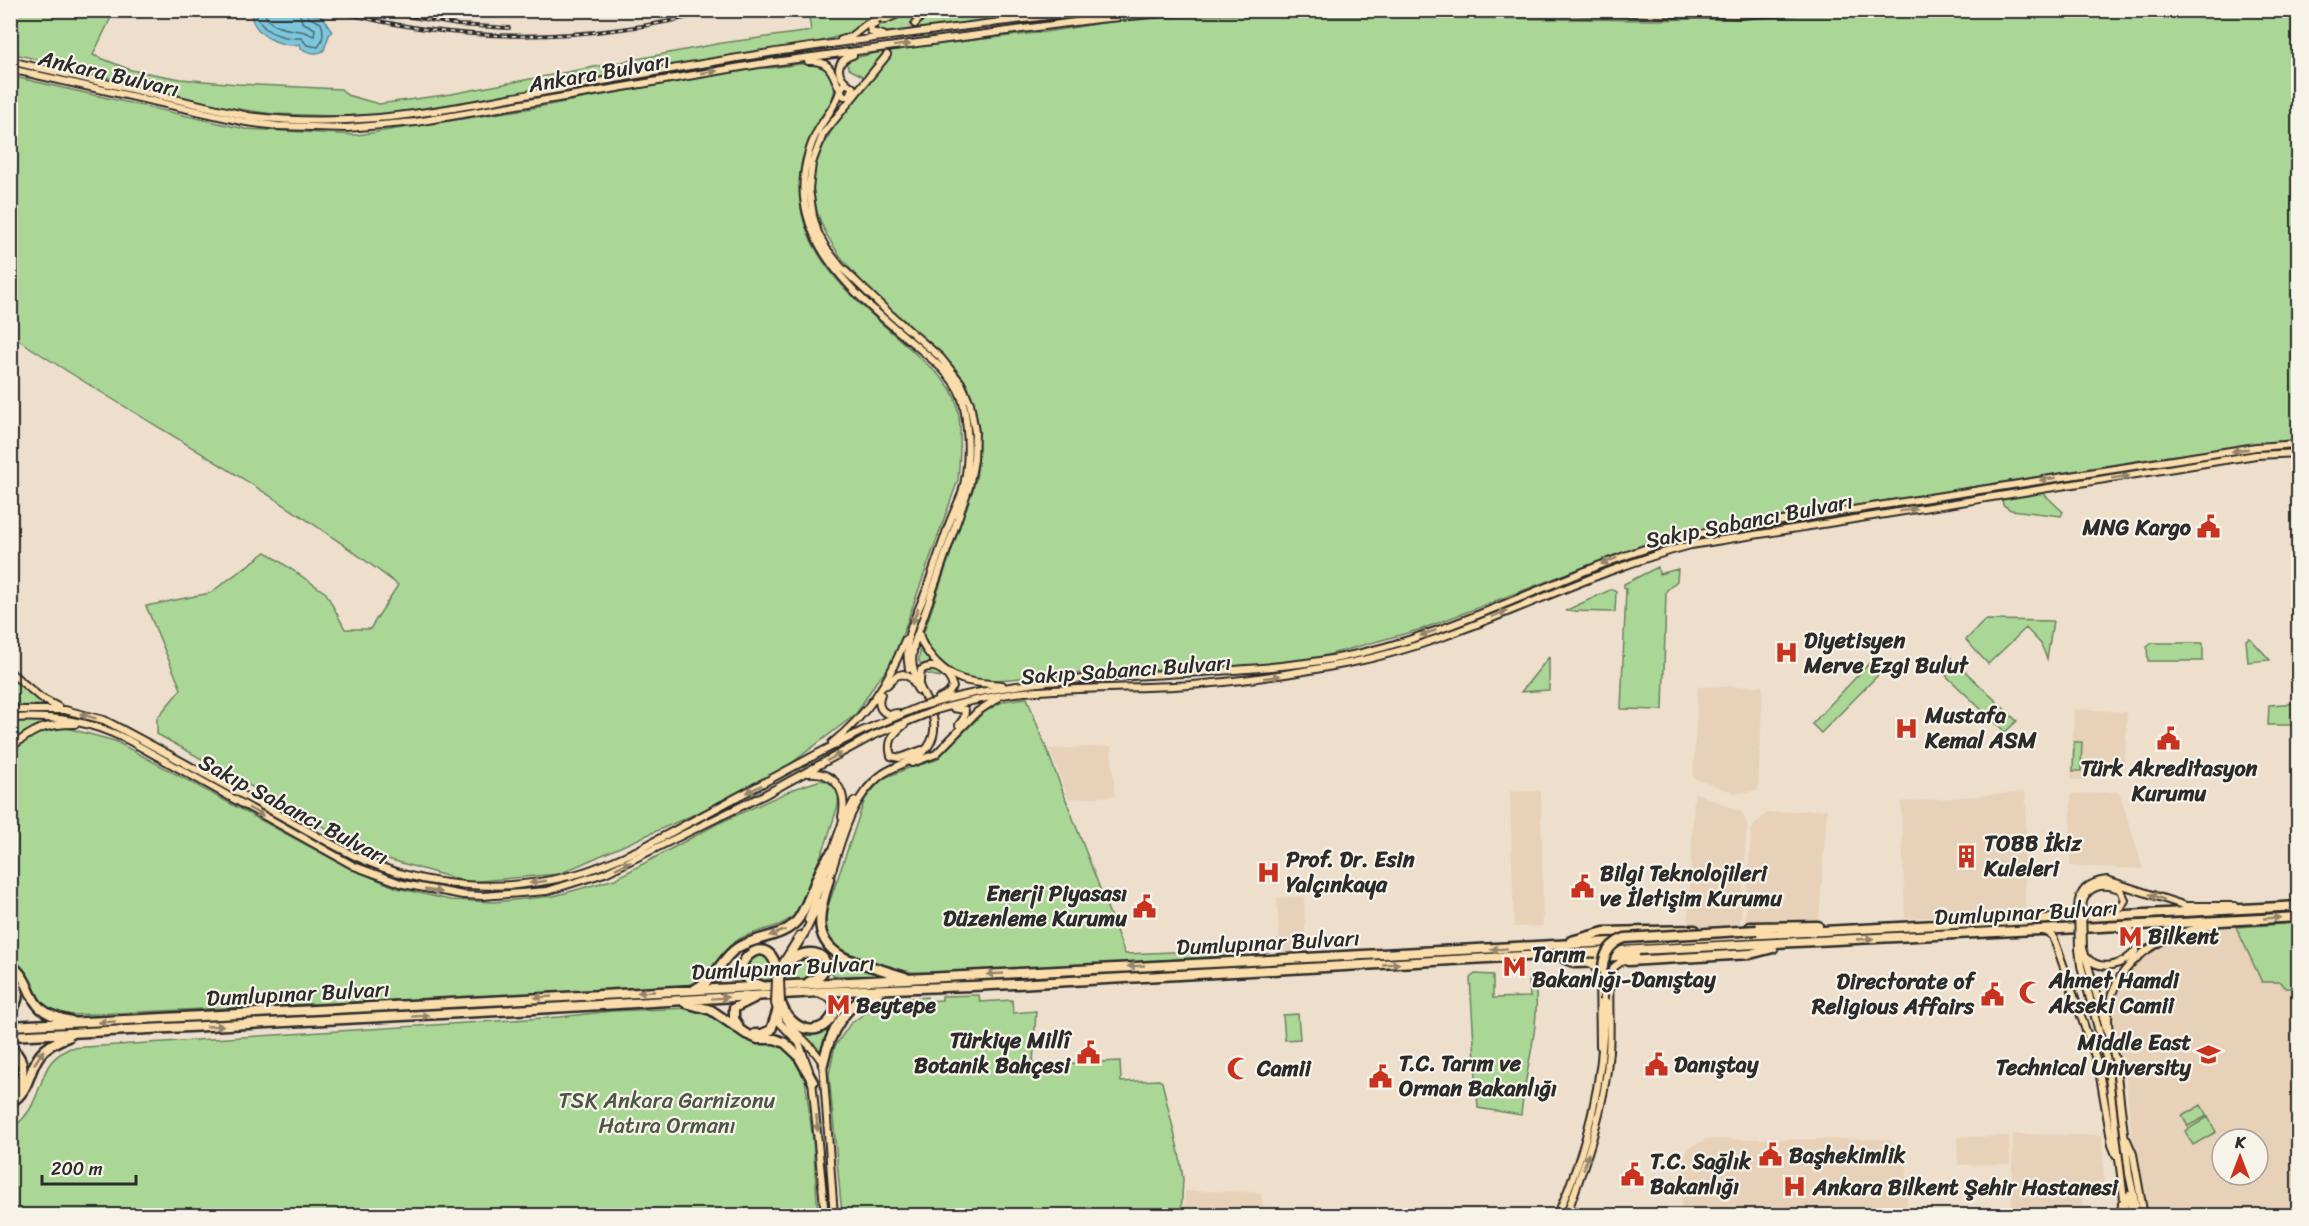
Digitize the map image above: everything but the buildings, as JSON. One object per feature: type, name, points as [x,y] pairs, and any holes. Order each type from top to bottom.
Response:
[{"type":"highway","points":[[691,990],[711,979],[737,948],[782,932],[793,925],[801,914],[832,852]]},
{"type":"highway","points":[[829,879],[820,916],[820,928],[826,944],[847,959],[915,979]]},
{"type":"highway","name":"Dumlupınar Bulvarı","points":[[10,1036],[84,1028],[691,990],[2298,906]]},
{"type":"highway","name":"Dumlupınar Bulvarı","points":[[10,1026],[84,1028],[667,1002],[898,988],[1030,983],[1045,986],[1324,971],[1423,962],[2298,917]]},
{"type":"highway","name":"Dumlupınar Bulvarı","points":[[1557,946],[1604,932],[1823,926],[1851,929]]},
{"type":"highway","points":[[1601,970],[1609,948],[1625,938],[1790,928]]},
{"type":"highway","points":[[1565,958],[1576,963],[1750,954],[1767,948],[1807,942]]},
{"type":"highway","name":"Dumlupınar Bulvarı","points":[[1423,962],[1464,964],[1734,949],[1755,944]]},
{"type":"highway","points":[[769,987],[756,984],[746,978],[742,971],[744,959],[754,951],[766,952],[776,962],[778,977]]},
{"type":"highway","points":[[786,963],[801,952],[816,953],[824,960],[825,966],[821,976],[800,985]]},
{"type":"highway","points":[[10,964],[20,973],[32,999],[45,1012],[84,1028]]},
{"type":"highway","points":[[10,974],[16,981],[18,995],[15,1008],[10,1013]]},
{"type":"highway","points":[[822,1062],[831,1036],[848,1011],[868,996],[898,988]]},
{"type":"highway","points":[[777,1006],[793,1024],[802,1028],[819,1028],[833,1015],[836,1008],[832,998],[821,993]]},
{"type":"highway","points":[[759,996],[734,1008],[736,1023],[749,1032],[762,1034],[773,1026],[777,1006]]},
{"type":"highway","points":[[667,1002],[704,1007],[720,1015],[746,1034],[785,1043],[798,1055],[813,1082]]},
{"type":"highway","points":[[10,1103],[23,1091],[34,1063],[43,1050],[84,1028]]},
{"type":"highway","points":[[10,1047],[19,1057],[23,1071],[19,1084],[10,1094]]},
{"type":"main road","points":[[795,50],[850,37],[867,24],[896,10]]},
{"type":"main road","points":[[904,35],[874,34],[870,27],[872,24],[908,10]]},
{"type":"main road","name":"Ankara Bulvarı","points":[[10,61],[240,114],[279,120],[345,121],[416,115],[698,64],[1092,10]]},
{"type":"main road","name":"Ankara Bulvarı","points":[[10,69],[246,122],[278,126],[347,128],[416,122],[759,64],[886,52],[1098,19],[1197,10]]},
{"type":"main road","points":[[1518,10],[1741,15],[1803,10]]},
{"type":"main road","points":[[914,24],[924,11]]},
{"type":"main road","points":[[853,95],[854,90],[839,75],[838,67],[841,61],[848,57],[886,52]]},
{"type":"main road","points":[[821,752],[854,725],[873,703],[892,670],[925,593],[962,492],[968,462],[969,437],[963,399],[956,385],[940,366],[903,336],[836,270],[822,252],[810,228],[804,203],[805,169],[816,134],[836,102],[843,85],[866,78],[886,52]]},
{"type":"main road","points":[[886,52],[823,134],[812,163],[809,189],[818,232],[826,248],[841,267],[890,314],[940,357],[961,383],[970,403],[975,432],[974,460],[969,487],[915,640],[913,666],[921,704]]},
{"type":"main road","points":[[759,64],[774,65],[814,61],[822,63],[834,74],[844,96],[853,95]]},
{"type":"main road","name":"Sakıp Sabancı Bulvarı","points":[[10,710],[70,711],[104,720],[355,856],[404,874],[461,885],[517,885],[579,873],[640,849],[821,752],[921,704],[1012,686],[1270,668],[1340,657],[1425,635],[1624,555],[1692,535],[2256,447],[2298,444]]},
{"type":"main road","name":"Sakıp Sabancı Bulvarı","points":[[10,718],[63,718],[87,724],[128,740],[354,866],[403,884],[463,896],[537,892],[578,883],[634,860],[874,735],[938,710],[1025,692],[1177,686],[1271,677],[1352,663],[1413,648],[1622,565],[1691,545],[2256,455],[2298,453]]},
{"type":"main road","points":[[921,624],[919,633],[923,647],[955,678],[1012,686]]},
{"type":"main road","points":[[778,977],[813,918],[858,802],[878,777],[919,756],[926,750],[933,738],[934,722],[921,704],[910,671],[907,634]]},
{"type":"main road","points":[[921,704],[920,673],[927,667],[938,668],[950,678],[953,687],[948,694],[933,703]]},
{"type":"main road","points":[[10,672],[50,704],[70,711]]},
{"type":"main road","points":[[825,1215],[813,1082],[799,1043],[783,1028],[777,1006],[778,977],[810,915],[838,836],[853,802],[876,774],[910,758],[922,750],[929,739],[932,729],[909,676],[903,674],[893,678],[880,697],[879,705],[882,711],[891,715],[921,704]]},
{"type":"main road","points":[[897,767],[932,757],[977,712],[1004,695]]},
{"type":"main road","points":[[933,738],[937,744],[942,743],[962,721],[966,713],[960,708],[938,710]]},
{"type":"main road","points":[[912,719],[892,735],[890,754],[894,758],[900,758],[922,750]]},
{"type":"main road","points":[[10,748],[44,726],[87,724]]},
{"type":"main road","points":[[801,775],[823,774],[832,779],[840,788],[844,802],[838,836]]},
{"type":"main road","points":[[2126,1215],[2107,1061],[2081,966],[2078,899],[2087,886],[2097,881],[2107,880],[2186,906],[2225,905],[2256,908]]},
{"type":"main road","points":[[2080,907],[2084,897],[2097,886],[2110,886],[2121,890],[2125,900],[2121,908],[2107,917]]},
{"type":"main road","points":[[2138,1215],[2129,1174],[2108,1011],[2117,981],[2129,965],[2162,941],[2198,927],[2246,919]]},
{"type":"main road","points":[[2081,949],[2089,960],[2107,966],[2124,961],[2136,950],[2136,938],[2131,932],[2097,927]]},
{"type":"main road","points":[[2056,945],[2062,929]]},
{"type":"main road","points":[[2032,930],[2047,932],[2053,936],[2098,1065],[2112,1145],[2119,1162]]},
{"type":"main road","points":[[2081,949],[2115,1059]]},
{"type":"main road","points":[[1566,1215],[1594,1135],[1605,1088],[1609,1051],[1610,977],[1614,967],[1622,961]]},
{"type":"main road","points":[[1591,962],[1610,977]]},
{"type":"main road","points":[[1557,1215],[1576,1166],[1597,1090],[1604,1034],[1601,970]]},
{"type":"main road","points":[[1601,970],[1601,1064]]},
{"type":"main road","points":[[777,1006],[787,1022],[822,1062],[834,1215]]},
{"type":"main road","points":[[808,1066],[822,1062]]},
{"type":"main road","points":[[808,1066],[818,1070],[822,1062]]},
{"type":"main road","points":[[2120,1099],[2125,1168],[2133,1215]]},
{"type":"main road","points":[[1586,1133],[1592,1129],[1594,1135]]},
{"type":"main road","points":[[2124,1133],[2133,1154],[2144,1215]]},
{"type":"main road","points":[[2121,1215],[2123,1196]]},
{"type":"shaded area","points":[[1763,686],[1758,791],[1735,793],[1693,778],[1698,687]]},
{"type":"shaded area","points":[[2074,709],[2127,712],[2125,765],[2086,780],[2071,780]]},
{"type":"shaded area","points":[[1111,746],[1115,796],[1069,799],[1049,749]]},
{"type":"shaded area","points":[[1510,791],[1541,791],[1543,926],[1514,927]]},
{"type":"shaded area","points":[[1694,792],[1741,812],[1745,817],[1747,825],[1740,925],[1688,926]]},
{"type":"shaded area","points":[[2026,792],[2025,913],[1905,918],[1901,802]]},
{"type":"shaded area","points":[[2116,792],[2120,794],[2143,869],[2070,866],[2071,794]]},
{"type":"shaded area","points":[[1827,809],[1819,921],[1745,925],[1751,831],[1756,823],[1767,813]]},
{"type":"shaded area","points":[[1304,896],[1306,952],[1280,954],[1277,898]]},
{"type":"shaded area","name":"Middle East Technical University","points":[[2298,923],[2298,1215],[2148,1215],[2130,1122],[2126,1077],[2110,1020],[2115,993],[2131,967],[2181,935],[2215,928]]},
{"type":"shaded area","points":[[2013,1134],[2102,1135],[2104,1189],[2082,1196],[2083,1215],[2011,1215]]},
{"type":"shaded area","points":[[2009,1136],[2010,1164],[1958,1165],[1957,1140],[1960,1137]]},
{"type":"shaded area","name":"Ankara Bilkent Şehir Hastanesi","points":[[1707,1139],[1888,1139],[1900,1146],[1907,1158],[1907,1215],[1681,1215],[1683,1158],[1690,1147]]},
{"type":"shaded area","points":[[1185,1191],[1260,1192],[1266,1215],[1184,1215]]},
{"type":"green space","points":[[1819,10],[2298,11],[2298,441],[2168,456],[1694,531],[1647,543],[1422,629],[1298,663],[986,680],[955,679],[924,673],[919,661],[921,641],[976,479],[979,457],[977,422],[973,399],[961,375],[866,286],[830,241],[819,217],[813,191],[816,165],[821,150],[838,121],[889,55],[884,55],[864,77],[849,69],[845,60],[890,50],[1045,32],[1128,19],[1220,15],[1654,20],[1782,17]]},
{"type":"green space","points":[[10,11],[114,11],[93,55],[131,70],[181,79],[341,89],[347,95],[379,104],[451,94],[722,43],[811,31],[808,11],[887,11],[847,34],[807,45],[416,110],[335,116],[273,114],[225,107],[11,53]]},
{"type":"green space","points":[[912,11],[918,13],[911,24],[918,25],[930,11],[1051,11],[914,31],[882,33],[876,27]]},
{"type":"green space","points":[[801,64],[823,68],[832,76],[834,83],[831,102],[820,118],[801,165],[800,197],[806,228],[826,266],[840,283],[936,373],[951,390],[958,410],[960,447],[958,480],[892,664],[876,682],[856,714],[789,765],[713,806],[559,874],[467,882],[374,855],[157,734],[157,718],[181,689],[146,606],[210,593],[266,552],[326,593],[345,629],[370,629],[398,585],[304,518],[11,335],[10,76],[245,129],[357,135],[527,109],[756,67],[770,68]]},
{"type":"green space","points":[[2043,493],[2063,512],[2061,516],[2011,510],[2003,505],[2002,500]]},
{"type":"green space","points":[[1658,567],[1659,574],[1678,569],[1677,581],[1666,591],[1663,710],[1621,709],[1626,589],[1624,584]]},
{"type":"green space","points":[[1612,589],[1616,591],[1615,612],[1565,611]]},
{"type":"green space","points":[[1985,620],[2053,621],[2047,659],[2041,644],[2026,628],[1988,664],[1966,640]]},
{"type":"green space","points":[[2250,638],[2270,660],[2248,662],[2246,640]]},
{"type":"green space","points":[[2152,643],[2203,643],[2203,661],[2148,661],[2147,647]]},
{"type":"green space","points":[[1876,656],[1886,667],[1821,733],[1812,724]]},
{"type":"green space","points":[[1949,656],[2017,721],[2005,732],[1937,667]]},
{"type":"green space","points":[[1549,657],[1549,690],[1521,692]]},
{"type":"green space","points":[[10,674],[43,701],[44,705],[11,706]]},
{"type":"green space","points":[[1027,698],[1125,954],[1246,949],[1245,955],[956,973],[912,972],[882,967],[840,949],[828,937],[825,915],[865,799],[882,779],[936,760],[985,711],[1004,701]]},
{"type":"green space","points":[[2298,703],[2298,725],[2268,725],[2269,705]]},
{"type":"green space","points":[[11,721],[54,721],[34,727],[11,745]]},
{"type":"green space","points":[[63,727],[115,741],[347,867],[397,888],[450,900],[494,902],[554,896],[615,879],[717,824],[794,789],[821,780],[832,783],[839,792],[838,805],[826,843],[796,914],[783,923],[735,942],[709,976],[699,982],[671,987],[634,989],[72,1015],[45,1007],[34,994],[23,971],[11,960],[11,752],[41,732]]},
{"type":"green space","points":[[2074,742],[2082,742],[2081,771],[2073,771]]},
{"type":"green space","points":[[2298,923],[2298,988],[2285,988],[2281,982],[2262,982],[2236,927]]},
{"type":"green space","points":[[765,953],[774,965],[774,979],[754,980],[746,976],[745,962],[750,955]]},
{"type":"green space","points":[[824,954],[885,975],[833,976],[833,973],[826,973]]},
{"type":"green space","points":[[804,956],[817,958],[822,968],[813,978],[782,980],[790,963]]},
{"type":"green space","points":[[1475,974],[1493,975],[1493,998],[1530,997],[1529,980],[1535,980],[1536,1015],[1521,1115],[1478,1108],[1470,978]]},
{"type":"green space","points":[[979,995],[980,1002],[1012,1000],[1013,1013],[1036,1011],[1033,1065],[1120,1061],[1121,1082],[1159,1080],[1162,1082],[1183,1179],[1181,1215],[842,1215],[829,1074],[835,1046],[850,1024],[874,1007],[889,1000],[927,997],[928,1001],[942,1000],[942,996]]},
{"type":"green space","points":[[833,998],[855,1001],[824,1047],[818,1050],[797,1029],[804,1030],[832,1018]]},
{"type":"green space","name":"TSK Ankara Garnizonu Hatıra Ormanı","points":[[692,1008],[710,1010],[741,1033],[769,1040],[791,1050],[804,1071],[813,1141],[818,1215],[15,1215],[11,1207],[10,1131],[30,1110],[49,1064],[70,1048],[560,1017],[612,1011]]},
{"type":"green space","points":[[1298,1014],[1300,1039],[1285,1040],[1283,1015]]},
{"type":"green space","points":[[2201,1105],[2207,1116],[2188,1126],[2182,1116]]},
{"type":"green space","points":[[2208,1117],[2213,1127],[2210,1127],[2210,1135],[2193,1145],[2185,1131]]},
{"type":"water","points":[[251,11],[303,11],[324,18],[332,32],[324,50],[319,53],[310,52],[301,49],[300,44],[284,44],[268,37],[255,26]]},
{"type":"tunnel","points":[[884,55],[913,24]]},
{"type":"railway","points":[[334,10],[382,22],[430,30],[478,35],[527,36],[623,29],[719,10]]},
{"type":"railway","points":[[372,10],[458,25],[509,28]]},
{"type":"place","name":"MNG Kargo","points":[[2209,527]]},
{"type":"place","name":"Diyetisyen Merve Ezgi Bulut","points":[[1786,653]]},
{"type":"place","name":"Mustafa Kemal ASM","points":[[1907,728]]},
{"type":"place","name":"Türk Akreditasyon Kurumu","points":[[2169,739]]},
{"type":"place","name":"TOBB İkiz Kuleleri","points":[[1966,856]]},
{"type":"place","name":"Prof. Dr. Esin Yalçınkaya","points":[[1268,872]]},
{"type":"place","name":"Bilgi Teknolojileri ve İletişim Kurumu","points":[[1582,886]]},
{"type":"place","name":"Enerji Piyasası Düzenleme Kurumu","points":[[1145,906]]},
{"type":"place","name":"Bilkent","points":[[2130,936]]},
{"type":"place","name":"Tarım Bakanlığı-Danıştay","points":[[1514,967]]},
{"type":"place","name":"Ahmet Hamdi Akseki Camii","points":[[2031,993]]},
{"type":"place","name":"Directorate of Religious Affairs","points":[[1992,994]]},
{"type":"place","name":"Beytepe","points":[[838,1005]]},
{"type":"place","name":"Türkiye Millî Botanik Bahçesi","points":[[1088,1053]]},
{"type":"place","name":"Middle East Technical University","points":[[2209,1055]]},
{"type":"place","name":"Danıştay","points":[[1656,1064]]},
{"type":"place","name":"Camii","points":[[1239,1068]]},
{"type":"place","name":"T.C. Tarım ve Orman Bakanlığı","points":[[1381,1076]]},
{"type":"place","name":"Başhekimlik","points":[[1771,1155]]},
{"type":"place","name":"T.C. Sağlık Bakanlığı","points":[[1632,1174]]},
{"type":"place","name":"Ankara Bilkent Şehir Hastanesi","points":[[1795,1187]]}]
